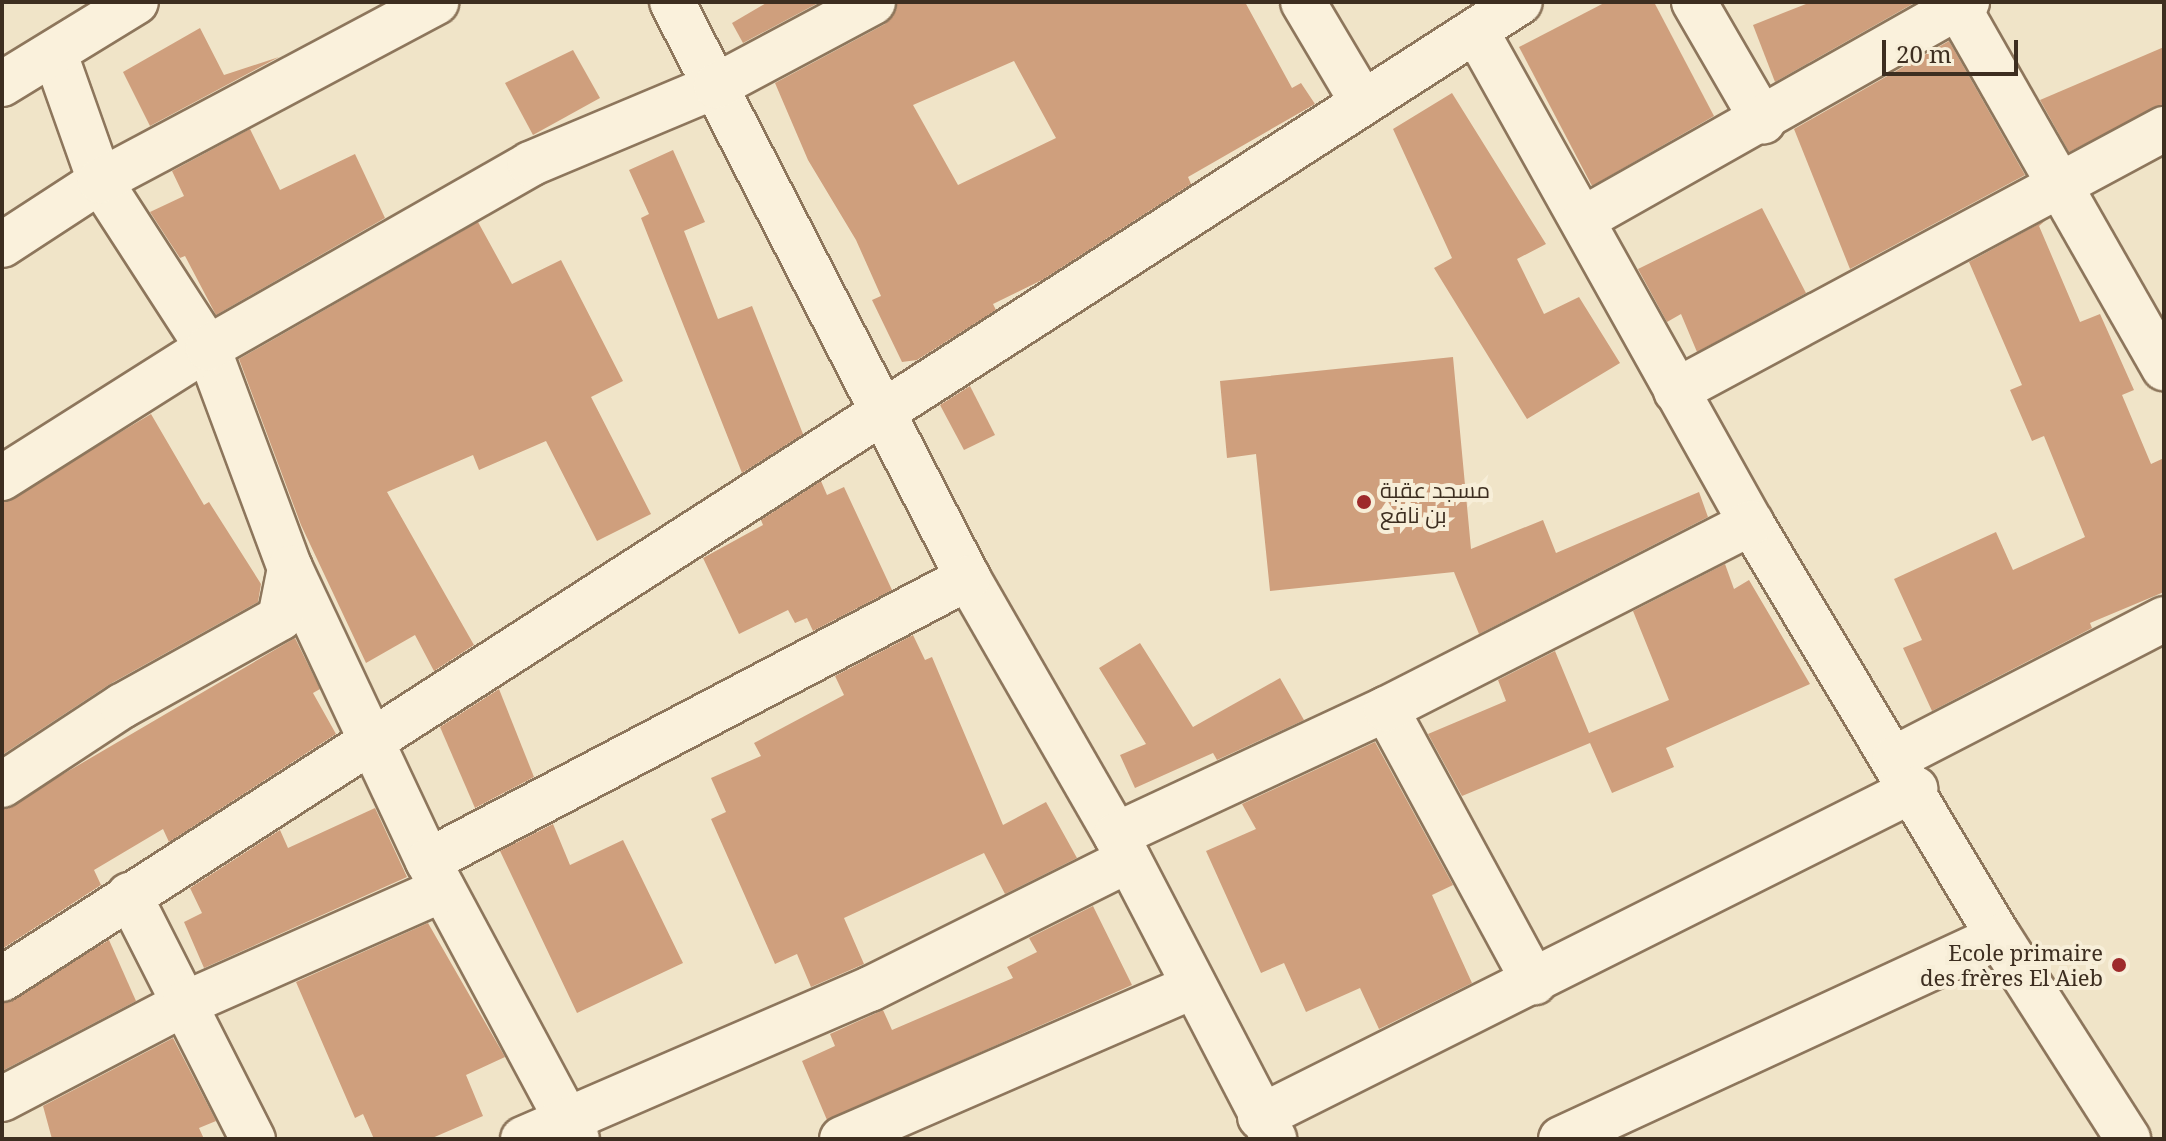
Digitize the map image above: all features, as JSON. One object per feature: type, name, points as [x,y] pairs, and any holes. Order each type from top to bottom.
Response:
[{"type":"street","points":[[2,84],[55,54],[83,14],[136,2]]},
{"type":"street","points":[[672,2],[968,578],[1123,848],[1191,987],[1267,1128],[1905,774],[2164,619]]},
{"type":"street","points":[[2,478],[208,348],[530,164],[716,86],[873,2]]},
{"type":"street","points":[[1303,2],[1363,103]]},
{"type":"street","points":[[2,979],[1520,2]]},
{"type":"street","points":[[1694,2],[1763,121]]},
{"type":"street","points":[[2,245],[100,181],[423,5]]},
{"type":"street","points":[[1585,218],[1763,121],[1963,5],[2164,368]]},
{"type":"street","points":[[1476,31],[1585,218],[1676,391],[1751,523],[1905,774],[1999,937],[2128,1139]]},
{"type":"street","points":[[55,54],[100,181],[208,348],[290,568],[436,875],[572,1128]]},
{"type":"street","points":[[1676,391],[2164,129]]},
{"type":"street","points":[[523,1139],[572,1128],[870,989],[1123,848],[1386,709],[1751,523]]},
{"type":"street","points":[[2,785],[122,706],[280,618],[290,568]]},
{"type":"street","points":[[2,1099],[436,875],[968,578]]},
{"type":"street","points":[[1386,709],[1534,982]]},
{"type":"street","points":[[129,895],[253,1139]]},
{"type":"street","points":[[1583,1134],[1999,937]]},
{"type":"street","points":[[842,1139],[930,1122],[1191,987]]},
{"type":"building","points":[[768,2],[820,2],[743,43],[732,23]]},
{"type":"building","points":[[898,2],[1245,2],[1292,88],[1301,83],[1315,104],[1188,177],[1191,184],[1042,280],[993,304],[996,310],[917,360],[902,362],[872,300],[881,296],[856,240],[808,160],[775,83],[885,24]],"holes":[[[1014,61],[1056,138],[958,185],[913,105]]]},
{"type":"building","points":[[1606,2],[1654,2],[1714,116],[1592,186],[1519,47]]},
{"type":"building","points":[[1811,2],[1916,2],[1775,82],[1753,25]]},
{"type":"building","points":[[200,28],[224,75],[279,57],[150,126],[123,72]]},
{"type":"building","points":[[1949,41],[2025,175],[1850,269],[1794,129]]},
{"type":"building","points":[[2164,47],[2164,104],[2069,152],[2040,100]]},
{"type":"building","points":[[573,50],[600,98],[533,135],[505,83]]},
{"type":"building","points":[[1452,93],[1546,244],[1517,259],[1544,314],[1579,297],[1620,363],[1527,419],[1434,268],[1452,258],[1393,129]]},
{"type":"building","points":[[250,129],[280,190],[355,154],[385,218],[216,315],[185,256],[180,258],[150,212],[184,196],[172,171]]},
{"type":"building","points":[[673,150],[705,222],[684,231],[718,319],[752,306],[803,434],[742,473],[641,218],[649,214],[629,170]]},
{"type":"building","points":[[1762,208],[1806,293],[1697,352],[1681,314],[1667,322],[1638,269]]},
{"type":"building","points":[[2046,220],[2039,226],[2080,322],[2100,314],[2134,390],[2122,395],[2151,464],[2164,458],[2164,592],[2090,623],[2092,628],[1932,711],[1903,648],[1922,640],[1894,579],[1996,532],[2013,570],[2085,537],[2044,436],[2032,441],[2010,390],[2022,385],[1969,262]]},
{"type":"building","points":[[478,222],[512,284],[561,260],[623,381],[591,397],[651,514],[597,541],[546,441],[479,470],[473,455],[387,492],[474,645],[434,671],[415,635],[366,663],[301,525],[239,359]]},
{"type":"building","name":"مسجد عقبة بن نافع","points":[[1453,357],[1471,549],[1543,520],[1556,553],[1699,492],[1708,517],[1479,634],[1454,572],[1270,591],[1256,454],[1227,458],[1220,381]]},
{"type":"building","points":[[970,386],[995,435],[964,450],[940,405]]},
{"type":"building","points":[[151,414],[204,505],[209,502],[261,584],[258,602],[110,684],[2,755],[2,503]]},
{"type":"building","points":[[821,481],[827,495],[844,487],[892,590],[813,631],[807,618],[795,623],[788,610],[739,634],[703,558],[763,525],[761,520]]},
{"type":"building","points":[[1725,564],[1734,589],[1749,580],[1810,684],[1666,748],[1674,767],[1612,793],[1590,743],[1462,796],[1428,734],[1506,701],[1498,680],[1555,651],[1589,733],[1669,700],[1633,611]]},
{"type":"building","points":[[913,635],[925,660],[932,657],[1003,825],[1046,802],[1077,858],[1005,894],[984,853],[844,918],[864,964],[811,987],[797,954],[775,964],[711,819],[726,812],[711,778],[761,756],[754,743],[844,695],[835,676]]},
{"type":"building","points":[[295,638],[320,689],[313,693],[336,734],[169,842],[163,829],[94,870],[101,885],[2,949],[2,810]]},
{"type":"building","points":[[1140,643],[1193,727],[1280,678],[1304,720],[1217,760],[1213,753],[1135,788],[1120,755],[1146,744],[1099,668]]},
{"type":"building","points":[[499,689],[534,777],[475,808],[440,727]]},
{"type":"building","points":[[1375,742],[1453,885],[1432,895],[1472,983],[1379,1029],[1360,988],[1306,1012],[1284,963],[1261,973],[1206,851],[1256,829],[1242,804]]},
{"type":"building","points":[[375,808],[407,877],[204,968],[184,922],[202,913],[190,888],[280,830],[288,848]]},
{"type":"building","points":[[553,824],[570,865],[623,840],[683,963],[577,1013],[500,851]]},
{"type":"building","points":[[1093,906],[1132,985],[827,1120],[802,1061],[835,1046],[830,1034],[883,1010],[892,1030],[1013,978],[1007,967],[1037,952],[1029,938]]},
{"type":"building","points":[[428,923],[505,1057],[466,1075],[483,1116],[430,1139],[374,1139],[363,1114],[355,1118],[296,982]]},
{"type":"building","points":[[109,940],[136,1001],[2,1071],[2,1004]]},
{"type":"building","points":[[173,1038],[216,1121],[199,1128],[204,1139],[52,1139],[43,1106]]},
{"type":"place","name":"مسجد عقبة بن نافع","points":[[1364,502]]},
{"type":"place","name":"Ecole primaire des frères El Aieb","points":[[2119,965]]}]
